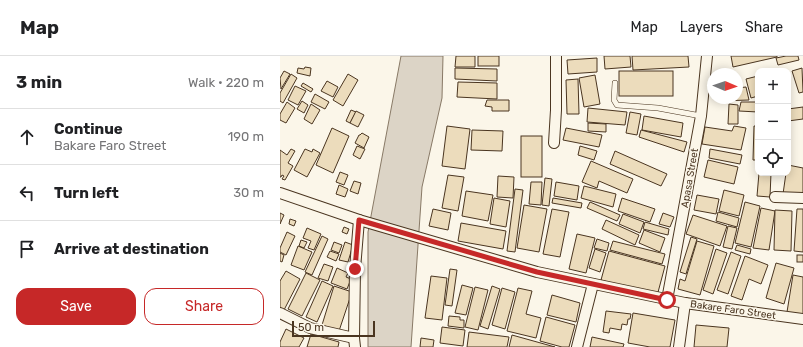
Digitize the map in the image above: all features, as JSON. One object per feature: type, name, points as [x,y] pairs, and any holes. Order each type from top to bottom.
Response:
[{"type":"street","points":[[554,143],[556,110],[556,56]]},
{"type":"street","name":"Apasa Street","points":[[667,300],[701,116],[707,56]]},
{"type":"street","name":"Bakare Faro Street","points":[[280,193],[360,221],[537,272],[667,300],[803,319]]},
{"type":"street","points":[[775,197],[803,198]]},
{"type":"street","points":[[280,313],[310,328],[354,342],[355,269],[360,221]]},
{"type":"street","points":[[577,347],[577,342],[593,284]]},
{"type":"street","points":[[679,347],[686,303]]},
{"type":"lane","points":[[615,83],[614,100],[617,105],[658,108],[701,116]]},
{"type":"shaded area","points":[[401,56],[443,56],[442,98],[422,187],[411,347],[368,347],[368,232]]},
{"type":"building","points":[[456,56],[475,56],[475,67],[455,67]]},
{"type":"building","points":[[478,56],[499,56],[499,66],[478,66]]},
{"type":"building","points":[[604,56],[630,56],[631,67],[605,69]]},
{"type":"building","points":[[632,56],[688,56],[689,67],[633,70]]},
{"type":"building","points":[[731,56],[777,56],[777,57],[733,67]]},
{"type":"building","points":[[798,56],[799,60],[778,65],[776,58]]},
{"type":"building","points":[[597,58],[597,72],[568,74],[567,60]]},
{"type":"building","points":[[305,67],[311,68],[310,76],[297,73],[298,68],[304,69]]},
{"type":"building","points":[[455,68],[497,69],[497,81],[455,79]]},
{"type":"building","points":[[802,68],[803,92],[799,93],[792,71]]},
{"type":"building","points":[[284,71],[290,74],[281,89],[280,78]]},
{"type":"building","points":[[619,71],[673,71],[673,96],[619,96]]},
{"type":"building","points":[[291,74],[297,78],[283,103],[280,101],[280,93]]},
{"type":"building","points":[[348,74],[358,80],[343,106],[333,100]]},
{"type":"building","points":[[595,75],[600,104],[584,107],[579,78]]},
{"type":"building","points":[[755,77],[755,97],[751,98],[746,79]]},
{"type":"building","points":[[578,79],[579,114],[567,114],[566,80]]},
{"type":"building","points":[[327,81],[338,87],[333,97],[321,91]]},
{"type":"building","points":[[458,82],[497,83],[497,99],[457,97]]},
{"type":"building","points":[[303,83],[313,89],[311,92],[301,86]]},
{"type":"building","points":[[295,86],[306,91],[298,105],[288,100]]},
{"type":"building","points":[[743,87],[746,87],[749,100],[743,100]]},
{"type":"building","points":[[315,94],[329,102],[325,109],[311,102]]},
{"type":"building","points":[[487,100],[509,100],[509,111],[492,111],[492,107],[485,106]]},
{"type":"building","points":[[302,101],[308,105],[304,113],[297,109]]},
{"type":"building","points":[[287,102],[295,108],[286,123],[280,120],[280,114]]},
{"type":"building","points":[[743,102],[755,102],[755,112],[739,111],[741,104],[743,104]]},
{"type":"building","points":[[311,104],[320,110],[312,124],[304,119]]},
{"type":"building","points":[[729,104],[738,105],[738,124],[728,124]]},
{"type":"building","points":[[803,107],[803,119],[791,121],[791,109]]},
{"type":"building","points":[[588,108],[627,112],[625,125],[587,122]]},
{"type":"building","points":[[351,110],[356,112],[350,123],[346,121]]},
{"type":"building","points":[[356,111],[364,115],[358,127],[350,123]]},
{"type":"building","points":[[630,112],[641,114],[637,135],[626,133]]},
{"type":"building","points":[[644,116],[683,123],[681,137],[642,130]]},
{"type":"building","points":[[588,123],[606,124],[606,132],[588,131]]},
{"type":"building","points":[[447,126],[470,129],[465,169],[442,166]]},
{"type":"building","points":[[734,126],[746,128],[741,150],[702,144],[705,127],[732,131]]},
{"type":"building","points":[[754,126],[755,126],[755,160],[753,160]]},
{"type":"building","points":[[332,128],[349,136],[333,173],[316,165]]},
{"type":"building","points":[[566,128],[602,135],[599,147],[563,140]]},
{"type":"building","points":[[472,130],[503,131],[502,151],[471,150]]},
{"type":"building","points":[[641,130],[687,142],[684,152],[639,137]]},
{"type":"building","points":[[362,133],[369,137],[364,148],[355,143],[359,135]]},
{"type":"building","points":[[521,136],[542,136],[542,177],[521,177]]},
{"type":"building","points":[[357,146],[365,149],[360,159],[353,155]]},
{"type":"building","points":[[580,146],[597,151],[594,160],[578,155]]},
{"type":"building","points":[[291,149],[295,151],[288,163],[293,166],[285,180],[282,179],[284,176],[282,175],[280,177],[280,150],[287,155]]},
{"type":"building","points":[[305,149],[312,152],[313,149],[320,153],[307,177],[294,170]]},
{"type":"building","points":[[710,149],[742,155],[740,164],[709,158]]},
{"type":"building","points":[[615,151],[667,174],[661,186],[610,164]]},
{"type":"building","points":[[708,160],[738,167],[734,184],[704,177]]},
{"type":"building","points":[[591,161],[633,179],[627,193],[599,181],[597,188],[582,182]]},
{"type":"building","points":[[791,166],[803,168],[803,197],[783,194],[786,176],[791,176]]},
{"type":"building","points":[[340,172],[348,175],[344,185],[336,182]]},
{"type":"building","points":[[448,175],[464,177],[458,211],[442,208]]},
{"type":"building","points":[[498,176],[514,177],[513,198],[497,197]]},
{"type":"building","points":[[759,176],[771,176],[770,197],[757,196]]},
{"type":"building","points":[[545,178],[552,179],[549,206],[542,205]]},
{"type":"building","points":[[354,181],[361,183],[358,194],[350,191]]},
{"type":"building","points":[[531,182],[542,182],[541,205],[529,204]]},
{"type":"building","points":[[556,182],[579,186],[577,200],[554,196]]},
{"type":"building","points":[[339,185],[348,189],[345,197],[336,194]]},
{"type":"building","points":[[584,186],[616,194],[613,207],[581,198]]},
{"type":"building","points":[[515,189],[523,190],[515,252],[507,251]]},
{"type":"building","points":[[724,190],[744,195],[739,216],[719,211]]},
{"type":"building","points":[[466,191],[493,195],[488,221],[462,216]]},
{"type":"building","points":[[697,195],[719,199],[716,214],[694,210]]},
{"type":"building","points":[[494,198],[510,201],[506,227],[490,224]]},
{"type":"building","points":[[553,198],[582,203],[581,208],[552,203]]},
{"type":"building","points":[[622,198],[655,209],[650,222],[618,211]]},
{"type":"building","points":[[590,202],[620,215],[617,221],[587,208]]},
{"type":"building","points":[[745,202],[760,206],[751,247],[735,243]]},
{"type":"building","points":[[524,205],[547,209],[539,252],[517,248]]},
{"type":"building","points":[[761,208],[775,211],[769,250],[753,248]]},
{"type":"building","points":[[433,209],[451,213],[448,230],[429,226]]},
{"type":"building","points":[[552,209],[569,212],[560,257],[543,254]]},
{"type":"building","points":[[797,209],[803,209],[803,252],[794,251]]},
{"type":"building","points":[[775,210],[792,211],[791,251],[774,250]]},
{"type":"building","points":[[718,212],[739,218],[737,227],[716,221]]},
{"type":"building","points":[[280,213],[284,215],[280,224]]},
{"type":"building","points":[[663,213],[674,217],[670,227],[659,224]]},
{"type":"building","points":[[623,214],[644,222],[640,233],[619,224]]},
{"type":"building","points":[[693,215],[727,226],[720,246],[686,234]]},
{"type":"building","points":[[290,219],[296,221],[294,226],[289,224]]},
{"type":"building","points":[[606,220],[639,235],[635,245],[602,229]]},
{"type":"building","points":[[645,222],[669,229],[668,235],[643,229]]},
{"type":"building","points":[[461,223],[506,231],[503,249],[458,241]]},
{"type":"building","points":[[728,226],[737,228],[732,249],[723,247]]},
{"type":"building","points":[[344,227],[349,229],[347,234],[342,232]]},
{"type":"building","points":[[307,228],[321,234],[314,250],[308,248],[311,241],[303,238]]},
{"type":"building","points":[[644,230],[665,238],[660,252],[639,243]]},
{"type":"building","points":[[287,232],[295,236],[286,255],[280,252],[280,248]]},
{"type":"building","points":[[577,234],[595,238],[586,273],[569,269]]},
{"type":"building","points":[[322,236],[328,239],[312,275],[305,272]]},
{"type":"building","points":[[691,237],[697,239],[686,274],[680,272]]},
{"type":"building","points":[[597,239],[609,243],[607,251],[594,248]]},
{"type":"building","points":[[301,240],[307,242],[304,248],[299,246]]},
{"type":"building","points":[[613,241],[665,254],[662,264],[610,250]]},
{"type":"building","points":[[697,241],[714,246],[700,295],[678,289],[680,279],[685,281]]},
{"type":"building","points":[[334,242],[342,245],[339,253],[331,250]]},
{"type":"building","points":[[345,242],[353,245],[348,262],[339,260]]},
{"type":"building","points":[[737,245],[751,249],[750,254],[735,250]]},
{"type":"building","points":[[298,246],[312,252],[304,270],[291,265]]},
{"type":"building","points":[[595,249],[606,253],[600,272],[589,268]]},
{"type":"building","points":[[716,249],[727,253],[713,294],[703,290]]},
{"type":"building","points":[[330,251],[339,254],[336,261],[327,257]]},
{"type":"building","points":[[609,251],[665,266],[657,296],[601,280]]},
{"type":"building","points":[[731,252],[741,256],[728,294],[717,290]]},
{"type":"building","points":[[280,253],[284,255],[282,262],[280,261]]},
{"type":"building","points":[[797,255],[803,255],[803,262],[797,262]]},
{"type":"building","points":[[745,256],[768,265],[761,284],[749,279],[742,300],[731,296]]},
{"type":"building","points":[[776,263],[794,268],[784,304],[766,298]]},
{"type":"building","points":[[324,264],[333,267],[328,281],[318,278]]},
{"type":"building","points":[[337,268],[348,273],[346,277],[351,279],[347,289],[331,283]]},
{"type":"building","points":[[450,269],[457,270],[452,306],[445,305]]},
{"type":"building","points":[[286,271],[300,279],[284,310],[280,308],[280,281]]},
{"type":"building","points":[[306,273],[320,280],[302,316],[288,309]]},
{"type":"building","points":[[793,275],[803,277],[803,315],[787,312]]},
{"type":"building","points":[[431,276],[447,278],[442,320],[425,318]]},
{"type":"building","points":[[322,281],[333,286],[317,322],[306,317]]},
{"type":"building","points":[[462,285],[473,288],[466,315],[455,313]]},
{"type":"building","points":[[334,286],[352,292],[339,331],[322,325]]},
{"type":"building","points":[[492,286],[500,289],[488,329],[480,326]]},
{"type":"building","points":[[475,287],[488,290],[478,330],[465,327]]},
{"type":"building","points":[[502,288],[515,292],[505,329],[492,325]]},
{"type":"building","points":[[518,288],[532,291],[526,314],[541,318],[536,338],[507,331]]},
{"type":"building","points":[[552,295],[580,303],[576,322],[547,315]]},
{"type":"building","points":[[606,311],[631,314],[630,319],[628,319],[627,325],[622,324],[621,330],[610,328],[609,333],[603,332]]},
{"type":"building","points":[[633,313],[675,320],[670,347],[650,347],[628,343]]},
{"type":"building","points":[[449,316],[460,317],[460,320],[464,320],[464,328],[448,326]]},
{"type":"building","points":[[546,317],[575,325],[569,347],[562,347],[540,341]]},
{"type":"building","points":[[696,325],[729,328],[727,347],[694,347]]},
{"type":"building","points":[[442,327],[465,330],[463,346],[440,343]]},
{"type":"building","points":[[286,329],[304,338],[299,347],[280,347],[280,342]]},
{"type":"building","points":[[469,332],[509,337],[507,347],[467,347]]},
{"type":"building","points":[[311,334],[339,342],[338,347],[307,347]]},
{"type":"building","points":[[512,335],[555,347],[509,347]]},
{"type":"building","points":[[592,337],[624,344],[623,347],[590,347]]},
{"type":"building","points":[[421,338],[434,340],[433,347],[420,347]]},
{"type":"route","points":[[355,269],[359,220],[537,272],[667,300]]}]
